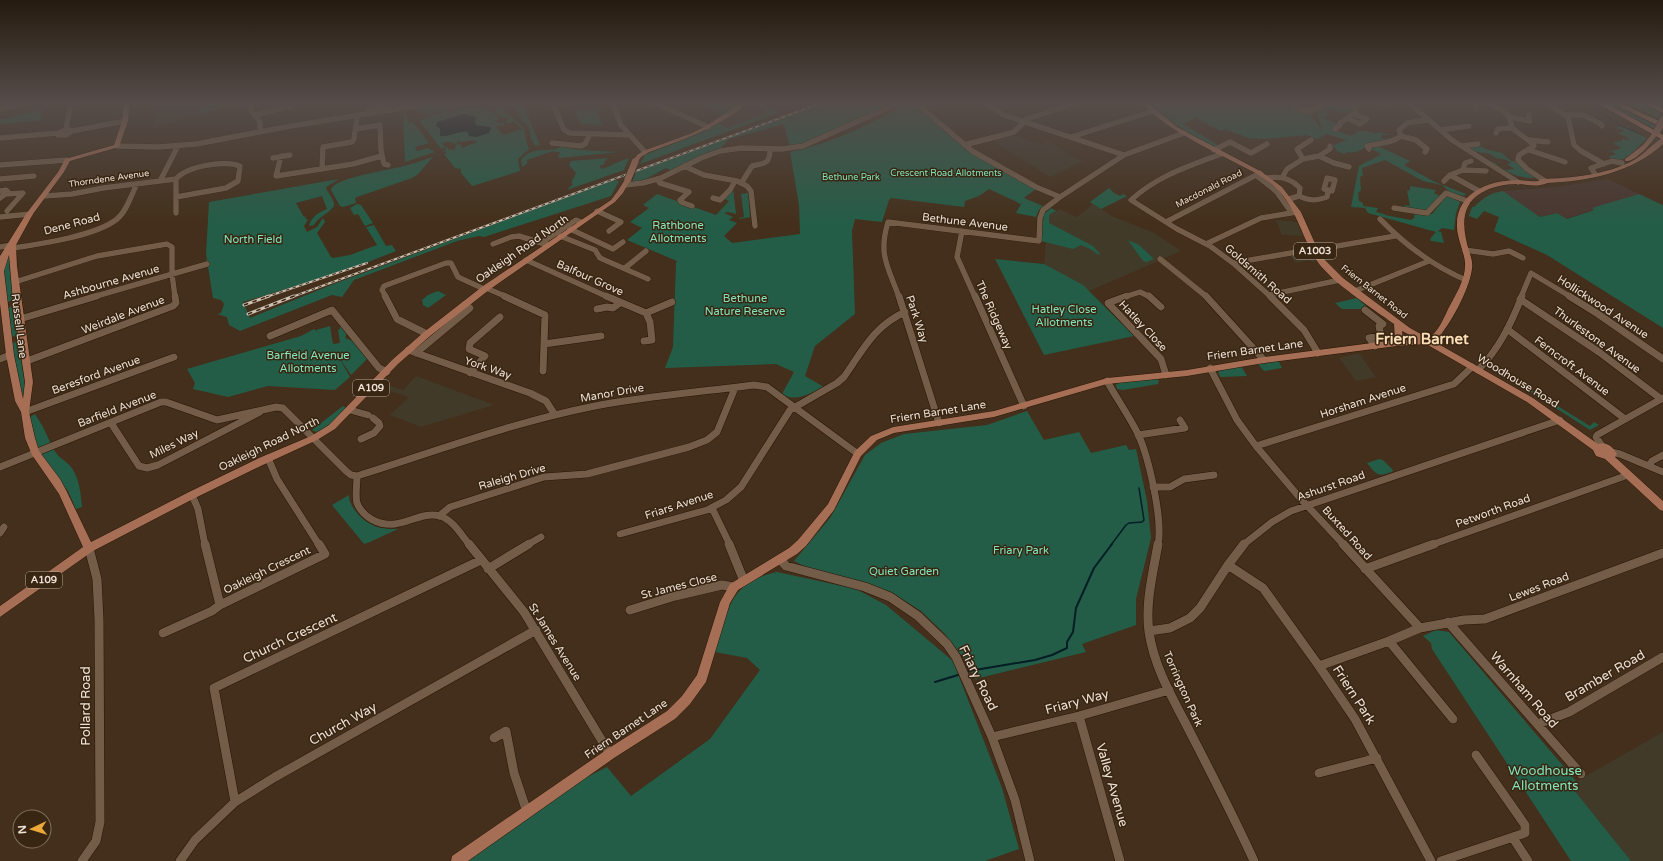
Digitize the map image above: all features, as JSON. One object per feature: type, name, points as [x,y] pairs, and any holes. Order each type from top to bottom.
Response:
[{"type":"main road","points":[[67,160],[117,146],[118,142]]},
{"type":"main road","name":"A109","points":[[645,152],[672,142]]},
{"type":"main road","name":"Friern Barnet Road","points":[[1200,142],[1267,178],[1280,188],[1289,199],[1294,212],[1324,264],[1340,280],[1398,324],[1423,339]]},
{"type":"main road","points":[[1423,339],[1434,340],[1460,294],[1466,280],[1470,266],[1464,250],[1460,224],[1463,208],[1467,200],[1479,191],[1501,185],[1515,186],[1518,182],[1540,184],[1545,181],[1595,174],[1620,165],[1650,142]]},
{"type":"main road","points":[[1620,165],[1630,164],[1642,158],[1655,142]]},
{"type":"main road","name":"Oakleigh Road North","points":[[0,612],[89,548],[192,495],[268,458],[314,438],[332,427],[386,372],[412,352],[427,334],[441,327],[464,305],[526,260],[545,244],[560,236],[613,201],[627,182],[635,162],[639,156],[645,152]]},
{"type":"main road","name":"Russell Lane","points":[[67,160],[62,172],[30,214],[13,247],[4,256],[0,271],[4,306],[3,319],[9,341],[10,355],[19,400],[25,412],[30,438],[35,452],[57,482],[89,548]]},
{"type":"main road","name":"Russell Lane","points":[[13,247],[13,266],[17,302],[27,361],[28,395],[25,412]]},
{"type":"main road","points":[[4,306],[17,302]]},
{"type":"main road","points":[[1398,324],[1398,342]]},
{"type":"main road","points":[[1438,331],[1445,351]]},
{"type":"main road","points":[[9,341],[23,336]]},
{"type":"main road","name":"Friern Barnet Lane","points":[[457,861],[610,754],[671,715],[686,700],[702,678],[725,602],[734,588],[793,551],[802,543],[831,507],[858,454],[874,438],[893,430],[994,414],[1107,381],[1166,375],[1264,360],[1423,339]]},
{"type":"main road","name":"Woodhouse Road","points":[[1423,339],[1530,400],[1600,447],[1599,452],[1610,454],[1628,475],[1663,507]]},
{"type":"street","points":[[117,146],[178,146],[211,142]]},
{"type":"street","points":[[322,169],[323,147],[351,142]]},
{"type":"street","points":[[380,142],[381,156],[384,164],[388,165]]},
{"type":"street","points":[[552,143],[581,146],[586,142]]},
{"type":"street","points":[[636,142],[645,152]]},
{"type":"street","points":[[627,182],[642,184],[657,179],[708,154],[721,150],[788,149],[803,146],[812,142]]},
{"type":"street","points":[[961,142],[972,151],[1036,187],[1060,197],[1124,155],[1159,142]]},
{"type":"street","points":[[964,145],[975,142]]},
{"type":"street","points":[[1086,142],[1124,155]]},
{"type":"street","points":[[1230,142],[1254,155],[1267,144]]},
{"type":"street","points":[[1214,150],[1230,142]]},
{"type":"street","points":[[1303,159],[1297,149],[1308,142]]},
{"type":"street","points":[[1369,149],[1367,146],[1391,144],[1393,142]]},
{"type":"street","points":[[1421,142],[1427,149],[1425,152]]},
{"type":"street","points":[[1456,142],[1518,182]]},
{"type":"street","points":[[1531,142],[1534,146],[1519,155],[1518,160],[1523,166],[1545,181]]},
{"type":"street","points":[[1573,142],[1574,145],[1581,151],[1604,164]]},
{"type":"street","points":[[1461,146],[1478,144]]},
{"type":"street","points":[[160,181],[178,146]]},
{"type":"street","points":[[1283,176],[1287,169],[1303,159],[1319,156],[1330,149],[1330,146]]},
{"type":"street","points":[[742,182],[752,166],[766,163],[770,158],[770,149]]},
{"type":"street","points":[[1529,150],[1558,158],[1565,162]]},
{"type":"street","name":"Goldsmith Road","points":[[1221,154],[1160,178],[1143,188],[1130,200],[1206,244],[1232,263],[1269,295],[1304,330],[1318,353]]},
{"type":"street","points":[[273,158],[290,155]]},
{"type":"street","points":[[281,156],[276,176],[353,164],[381,156]]},
{"type":"street","points":[[1319,156],[1334,163],[1349,167]]},
{"type":"street","points":[[0,179],[12,171],[67,160]]},
{"type":"street","points":[[1463,170],[1465,163],[1471,160]]},
{"type":"street","points":[[1595,174],[1591,168],[1612,161],[1620,165]]},
{"type":"street","points":[[176,196],[230,186],[238,181],[240,166],[236,163],[229,163],[190,170],[180,175],[176,179],[176,196],[176,214]]},
{"type":"street","points":[[0,165],[32,178]]},
{"type":"street","points":[[684,166],[708,176],[742,182],[748,186],[751,190],[755,226]]},
{"type":"street","points":[[1444,181],[1450,175],[1463,170],[1477,172],[1486,171]]},
{"type":"street","name":"Friern Barnet Road","points":[[1258,174],[1277,192],[1294,212]]},
{"type":"street","name":"Macdonald Road","points":[[1166,222],[1258,174]]},
{"type":"street","points":[[1450,175],[1479,191]]},
{"type":"street","points":[[1267,178],[1283,176],[1296,182],[1300,188],[1299,196]]},
{"type":"street","name":"Thorndene Avenue","points":[[44,196],[72,194],[103,188],[176,179]]},
{"type":"street","points":[[657,179],[660,183],[689,192],[680,200],[681,202],[692,206]]},
{"type":"street","points":[[714,198],[720,200],[730,190],[735,181]]},
{"type":"street","name":"Dene Road","points":[[0,246],[13,247],[74,236],[111,224],[118,218],[137,184]]},
{"type":"street","points":[[0,190],[6,190],[8,194]]},
{"type":"street","points":[[1289,199],[1299,196],[1308,200],[1316,201],[1327,197],[1328,191]]},
{"type":"street","points":[[1394,208],[1427,213],[1446,192],[1467,200]]},
{"type":"street","points":[[0,198],[8,194],[22,193],[7,214],[0,217]]},
{"type":"street","name":"Bethune Avenue","points":[[888,222],[1039,241],[1040,218],[1043,210],[1060,197]]},
{"type":"street","points":[[597,211],[621,222],[609,231]]},
{"type":"street","points":[[0,212],[7,214],[30,214]]},
{"type":"street","points":[[1206,244],[1261,218],[1294,212]]},
{"type":"street","points":[[1380,219],[1395,236],[1429,261],[1449,273],[1466,280]]},
{"type":"street","points":[[493,244],[519,236],[545,244],[576,220],[581,222]]},
{"type":"street","name":"Park Way","points":[[888,222],[883,238],[883,254],[905,312],[939,422]]},
{"type":"street","points":[[570,229],[613,249],[622,242]]},
{"type":"street","name":"The Ridgeway","points":[[962,231],[957,257],[1024,406]]},
{"type":"street","points":[[560,236],[595,250],[600,258],[648,279]]},
{"type":"street","points":[[1232,263],[1395,236]]},
{"type":"street","name":"Weirdale Avenue","points":[[15,282],[97,256],[167,244],[172,247],[172,274],[176,303],[174,306],[27,361]]},
{"type":"street","points":[[1464,250],[1495,255],[1503,254],[1509,251],[1523,258]]},
{"type":"street","points":[[625,268],[646,251]]},
{"type":"street","points":[[1160,259],[1204,294],[1264,360]]},
{"type":"street","name":"Balfour Grove","points":[[526,260],[620,303],[646,313]]},
{"type":"street","points":[[1355,291],[1429,261]]},
{"type":"street","points":[[427,334],[397,319],[382,290],[384,286],[446,262],[452,263],[458,276],[545,315],[544,371]]},
{"type":"street","name":"Ashbourne Avenue","points":[[20,319],[207,264]]},
{"type":"street","name":"Horsham Avenue","points":[[1256,446],[1454,384],[1493,356],[1507,329],[1531,273]]},
{"type":"street","name":"Hollickwood Avenue","points":[[1531,273],[1598,314],[1663,359]]},
{"type":"street","points":[[1269,295],[1340,280]]},
{"type":"street","name":"Hatley Close","points":[[1161,307],[1147,295],[1140,292],[1108,303],[1161,359],[1166,375]]},
{"type":"street","name":"Thurlestone Avenue","points":[[1520,299],[1586,343],[1662,399]]},
{"type":"street","points":[[644,341],[652,340],[650,322],[646,313],[657,309],[663,304],[672,302]]},
{"type":"street","points":[[597,309],[607,307],[613,308],[620,303]]},
{"type":"street","points":[[270,336],[332,310],[379,368],[386,372]]},
{"type":"street","points":[[1365,310],[1383,324],[1379,326],[1381,336],[1369,338],[1376,346]]},
{"type":"street","points":[[793,407],[837,384],[847,373],[877,330],[892,318],[905,312]]},
{"type":"street","points":[[470,373],[485,356],[469,349],[470,343],[500,317]]},
{"type":"street","points":[[412,352],[441,327]]},
{"type":"street","name":"Ferncroft Avenue","points":[[1507,329],[1625,419]]},
{"type":"street","points":[[544,344],[601,336]]},
{"type":"street","name":"York Way","points":[[412,352],[538,396],[546,401],[555,415]]},
{"type":"street","points":[[0,359],[10,355]]},
{"type":"street","name":"Beresford Avenue","points":[[25,412],[174,357]]},
{"type":"street","name":"Buxted Road","points":[[1210,368],[1237,420],[1256,446],[1307,505],[1420,628]]},
{"type":"street","name":"Torrington Park","points":[[1107,381],[1138,435],[1153,487],[1158,514],[1159,541],[1148,611],[1149,631],[1154,655],[1169,690],[1239,828],[1254,861]]},
{"type":"street","name":"Manor Drive","points":[[357,476],[555,415],[619,402],[754,385],[767,387],[858,454]]},
{"type":"street","name":"Raleigh Drive","points":[[439,516],[450,507],[544,477],[587,474],[689,447],[707,440],[717,432],[735,388]]},
{"type":"street","points":[[1600,447],[1596,437],[1597,434],[1662,399]]},
{"type":"street","name":"Barfield Avenue","points":[[0,467],[35,452],[166,402],[217,420],[232,427]]},
{"type":"street","points":[[217,420],[276,407],[282,408],[346,471],[351,475],[357,476],[357,504],[365,514],[376,522],[394,524],[426,515],[439,516]]},
{"type":"street","name":"Friars Avenue","points":[[620,534],[712,508],[726,500],[741,487],[793,407]]},
{"type":"street","name":"Miles Way","points":[[111,423],[139,466],[147,468],[158,465],[262,410]]},
{"type":"street","points":[[350,410],[370,416],[379,423],[380,426],[374,433],[361,439]]},
{"type":"street","points":[[1138,435],[1185,428],[1180,420]]},
{"type":"street","name":"Ashurst Road","points":[[1149,631],[1170,628],[1190,618],[1200,608],[1228,565],[1246,542],[1272,522],[1291,511],[1560,420]]},
{"type":"street","points":[[1610,454],[1620,454],[1663,472]]},
{"type":"street","points":[[1649,466],[1652,461],[1663,455]]},
{"type":"street","name":"Oakleigh Crescent","points":[[192,495],[198,509],[206,552],[220,605],[325,554],[277,479],[268,458]]},
{"type":"street","points":[[1153,487],[1170,486],[1184,479],[1214,475]]},
{"type":"street","name":"Petworth Road","points":[[1365,569],[1628,475]]},
{"type":"street","points":[[712,508],[728,541],[744,581]]},
{"type":"street","name":"St James Avenue","points":[[439,516],[450,521],[524,612],[610,754]]},
{"type":"street","points":[[488,569],[541,537]]},
{"type":"street","name":"Pollard Road","points":[[82,861],[96,841],[100,822],[99,620],[97,579],[89,548]]},
{"type":"street","name":"Lewes Road","points":[[1319,666],[1389,641],[1420,628],[1448,622],[1485,619],[1663,553]]},
{"type":"street","name":"Friary Road","points":[[780,559],[786,566],[865,587],[890,596],[918,616],[939,636],[956,657],[992,737],[1015,800],[1030,861]]},
{"type":"street","name":"Church Crescent","points":[[234,802],[214,688],[481,560]]},
{"type":"street","name":"Friern Park","points":[[1228,565],[1263,588],[1319,666],[1355,719],[1378,758],[1431,861]]},
{"type":"street","name":"St James Close","points":[[630,610],[675,596],[722,585],[734,588]]},
{"type":"street","points":[[163,633],[212,611],[220,605]]},
{"type":"street","name":"Warnham Road","points":[[1448,622],[1581,774]]},
{"type":"street","name":"Church Way","points":[[180,861],[196,840],[234,802],[275,777],[536,630]]},
{"type":"street","points":[[1389,641],[1453,719]]},
{"type":"street","name":"Bramber Road","points":[[1538,724],[1569,712],[1663,657]]},
{"type":"street","name":"Friary Way","points":[[992,737],[1079,716],[1169,690]]},
{"type":"street","name":"Valley Avenue","points":[[1079,716],[1120,861]]},
{"type":"street","points":[[494,738],[506,731],[514,773],[528,812]]},
{"type":"street","points":[[1441,861],[1525,833],[1524,825],[1476,755]]},
{"type":"street","points":[[1319,773],[1378,758]]},
{"type":"street","points":[[1513,838],[1528,861]]},
{"type":"shaded area","points":[[996,142],[1035,142],[1041,144],[1050,142],[1065,153],[1083,161],[1050,177]]},
{"type":"shaded area","points":[[1608,179],[1639,194],[1566,219],[1557,213],[1540,217],[1503,191],[1556,187]]},
{"type":"shaded area","points":[[1093,204],[1112,216],[1154,233],[1181,251],[1087,292],[1044,266],[1046,242],[1044,242],[1046,218],[1053,210],[1056,211],[1059,209],[1077,217]]},
{"type":"shaded area","points":[[1276,220],[1297,222],[1303,236],[1282,235]]},
{"type":"shaded area","points":[[1308,252],[1316,263],[1309,260],[1296,263],[1289,255]]},
{"type":"shaded area","points":[[1359,353],[1376,377],[1356,381],[1339,358]]},
{"type":"shaded area","points":[[416,376],[494,405],[421,427],[390,415],[409,397],[379,388],[383,384],[403,390]]},
{"type":"shaded area","points":[[1663,732],[1663,861],[1631,861],[1570,785]]},
{"type":"green space","points":[[404,142],[428,142],[415,147],[417,151],[428,148],[435,152],[405,162]]},
{"type":"green space","points":[[436,142],[445,142],[442,144],[445,147],[441,149]]},
{"type":"green space","points":[[477,142],[526,142],[529,149],[518,159],[520,171],[472,186],[461,173],[461,169],[455,168],[444,154],[447,152],[442,151],[446,150],[445,148],[447,147],[449,150],[455,150],[455,145],[460,144],[462,148]]},
{"type":"green space","points":[[533,142],[539,142],[540,145],[535,146]]},
{"type":"green space","points":[[677,142],[699,142],[640,164],[645,155]]},
{"type":"green space","points":[[717,142],[726,142],[721,148],[676,167],[677,168],[672,171],[666,168],[642,181],[632,183],[636,172]]},
{"type":"green space","points":[[789,142],[808,142],[806,143],[790,147]]},
{"type":"green space","points":[[826,142],[959,142],[971,152],[1037,188],[1024,198],[1043,206],[1039,210],[1036,217],[1016,213],[1021,204],[989,189],[979,196],[965,201],[964,207],[891,198],[882,222],[855,219],[852,231],[855,314],[815,346],[805,376],[824,387],[803,396],[792,398],[782,394],[794,372],[776,364],[665,368],[673,347],[677,261],[627,240],[642,228],[630,222],[649,208],[643,205],[657,194],[716,215],[729,201],[725,199],[733,188],[736,214],[728,212],[724,213],[733,217],[729,220],[737,223],[724,236],[732,243],[800,234],[799,205],[790,152]]},
{"type":"green space","points":[[1206,142],[1213,142],[1218,145],[1214,147]]},
{"type":"green space","points":[[1341,142],[1385,142],[1367,144],[1364,148],[1358,151],[1347,152],[1344,154],[1335,150],[1337,149],[1332,146]]},
{"type":"green space","points":[[1643,142],[1631,154],[1620,161],[1608,157],[1616,154],[1604,148],[1612,151],[1621,148],[1613,143]]},
{"type":"green space","points":[[1471,145],[1502,153],[1511,161],[1515,161],[1536,178],[1523,177],[1505,171],[1488,161],[1492,161],[1505,170],[1514,169],[1507,164],[1511,163],[1507,160],[1496,158],[1490,154],[1472,151],[1465,146]]},
{"type":"green space","points":[[1378,146],[1410,161],[1404,165],[1435,182],[1466,194],[1464,196],[1451,193],[1442,185],[1423,181],[1385,160],[1362,168],[1363,175],[1360,177],[1361,190],[1358,193],[1359,201],[1363,203],[1363,206],[1378,208],[1376,212],[1411,220],[1414,218],[1415,214],[1432,214],[1446,197],[1452,197],[1460,202],[1456,213],[1454,230],[1442,228],[1438,231],[1441,232],[1444,243],[1431,241],[1430,239],[1436,232],[1368,213],[1365,208],[1351,207],[1359,166],[1381,154],[1370,148]]},
{"type":"green space","points":[[561,147],[580,150],[618,152],[560,158],[558,157],[560,152],[553,151],[527,160],[527,164],[522,167],[521,160],[531,152],[551,150]]},
{"type":"green space","points":[[433,157],[418,174],[412,178],[357,197],[355,198],[356,203],[343,207],[340,206],[331,190],[334,186],[350,178],[404,166]]},
{"type":"green space","points":[[608,158],[604,162],[605,164],[599,166],[602,169],[629,158],[624,170],[567,190],[573,184],[571,183],[576,173],[569,165],[571,161]]},
{"type":"green space","name":"North Field","points":[[339,179],[326,187],[333,200],[333,207],[314,225],[309,226],[313,217],[327,209],[322,196],[296,203],[304,217],[307,216],[305,218],[308,220],[304,226],[307,232],[317,227],[323,218],[325,222],[317,233],[333,258],[350,255],[377,245],[366,227],[374,225],[386,246],[392,245],[396,251],[348,270],[243,302],[250,318],[331,285],[613,180],[619,181],[611,196],[484,237],[479,236],[457,241],[354,280],[342,297],[332,295],[240,331],[229,325],[227,317],[217,314],[221,313],[224,304],[221,300],[213,298],[206,254],[209,202]]},
{"type":"green space","points":[[1410,186],[1436,190],[1434,193],[1440,196],[1428,211],[1405,207],[1404,205],[1410,206],[1407,191],[1410,190]]},
{"type":"green space","points":[[1109,188],[1120,196],[1123,194],[1127,196],[1101,209],[1090,202]]},
{"type":"green space","points":[[1503,191],[1540,217],[1557,213],[1567,219],[1594,210],[1592,208],[1639,194],[1663,205],[1663,328],[1547,255],[1494,231],[1499,217],[1484,211],[1477,219],[1469,216],[1472,207],[1490,195]]},
{"type":"green space","points":[[748,193],[750,217],[739,219],[744,217],[741,194]]},
{"type":"green space","points":[[357,204],[361,205],[373,223],[365,226],[358,214],[354,215],[350,208]]},
{"type":"green space","points":[[1051,208],[1056,211],[1049,215],[1049,223],[1093,246],[1100,254],[1099,255],[1081,245],[1073,249],[1041,241],[1044,214]]},
{"type":"green space","points":[[1128,240],[1139,245],[1154,259],[1146,262],[1143,261]]},
{"type":"green space","points":[[10,255],[9,263],[13,300],[5,303],[2,284],[6,256]]},
{"type":"green space","name":"Hatley Close Allotments","points":[[995,259],[1044,264],[1083,285],[1134,336],[1044,355]]},
{"type":"green space","points":[[438,291],[446,295],[428,308],[423,305],[422,300],[428,295]]},
{"type":"green space","points":[[1357,298],[1369,309],[1342,309],[1335,303]]},
{"type":"green space","points":[[14,306],[18,335],[9,338],[5,309]]},
{"type":"green space","name":"Barfield Avenue Allotments","points":[[340,325],[347,333],[345,338],[353,341],[367,359],[351,375],[338,356],[350,377],[335,390],[268,386],[228,397],[193,389],[195,383],[187,369],[301,336],[314,329],[321,335],[316,330],[330,326],[333,344],[340,343],[338,330],[340,329]]},
{"type":"green space","points":[[18,341],[25,386],[25,396],[20,398],[11,344]]},
{"type":"green space","points":[[1278,360],[1282,368],[1264,371],[1257,363]]},
{"type":"green space","points":[[1241,366],[1247,376],[1220,377],[1218,372],[1224,369]]},
{"type":"green space","points":[[1156,378],[1159,380],[1158,384],[1123,390],[1117,389],[1116,384],[1122,381]]},
{"type":"green space","points":[[1514,379],[1590,426],[1594,422],[1599,425],[1590,430],[1512,380]]},
{"type":"green space","points":[[343,406],[346,408],[336,419],[316,432],[312,430]]},
{"type":"green space","name":"Friary Park","points":[[1027,411],[1044,440],[1079,432],[1091,453],[1126,445],[1129,450],[1136,449],[1147,501],[1151,538],[1136,599],[1136,625],[1082,644],[1086,652],[975,679],[962,656],[944,633],[921,611],[891,592],[862,582],[812,570],[794,561],[830,518],[865,455],[881,443],[904,434],[987,425]]},
{"type":"green space","points":[[35,414],[51,444],[38,449],[30,426],[32,425],[30,417]]},
{"type":"green space","points":[[53,448],[74,471],[79,486],[82,507],[76,509],[68,491],[40,454]]},
{"type":"green space","points":[[1379,459],[1383,460],[1393,470],[1392,472],[1380,475],[1367,463]]},
{"type":"green space","points":[[349,495],[354,509],[368,523],[385,529],[398,529],[364,544],[332,505]]},
{"type":"green space","points":[[777,572],[856,589],[886,605],[953,661],[1002,788],[1019,849],[985,861],[468,861],[567,787],[607,767],[631,796],[710,739],[760,670],[747,658],[715,652],[730,606],[737,594],[745,586],[761,577]]},
{"type":"green space","name":"Woodhouse Allotments","points":[[1436,630],[1449,632],[1576,781],[1570,785],[1631,861],[1571,861],[1432,649],[1431,643],[1423,636]]},
{"type":"waterway","points":[[1111,545],[1126,525],[1129,523],[1142,522],[1144,520],[1139,488]]},
{"type":"waterway","points":[[969,671],[1035,660],[1052,655],[1067,648],[1067,642],[1073,632],[1076,608],[1094,568],[1112,544]]},
{"type":"waterway","points":[[935,682],[958,675]]},
{"type":"railway","points":[[292,297],[714,142]]},
{"type":"railway","points":[[266,297],[367,263]]},
{"type":"railway","points":[[244,305],[269,296]]},
{"type":"railway","points":[[248,314],[294,296]]},
{"type":"district","name":"Friern Barnet","points":[[1422,339]]},
{"type":"park label","name":"Crescent Road Allotments","points":[[946,173]]},
{"type":"park label","name":"Bethune Park","points":[[851,177]]},
{"type":"park label","name":"Rathbone Allotments","points":[[678,231]]},
{"type":"park label","name":"Bethune Nature Reserve","points":[[745,304]]},
{"type":"park label","name":"Quiet Garden","points":[[904,571]]}]
